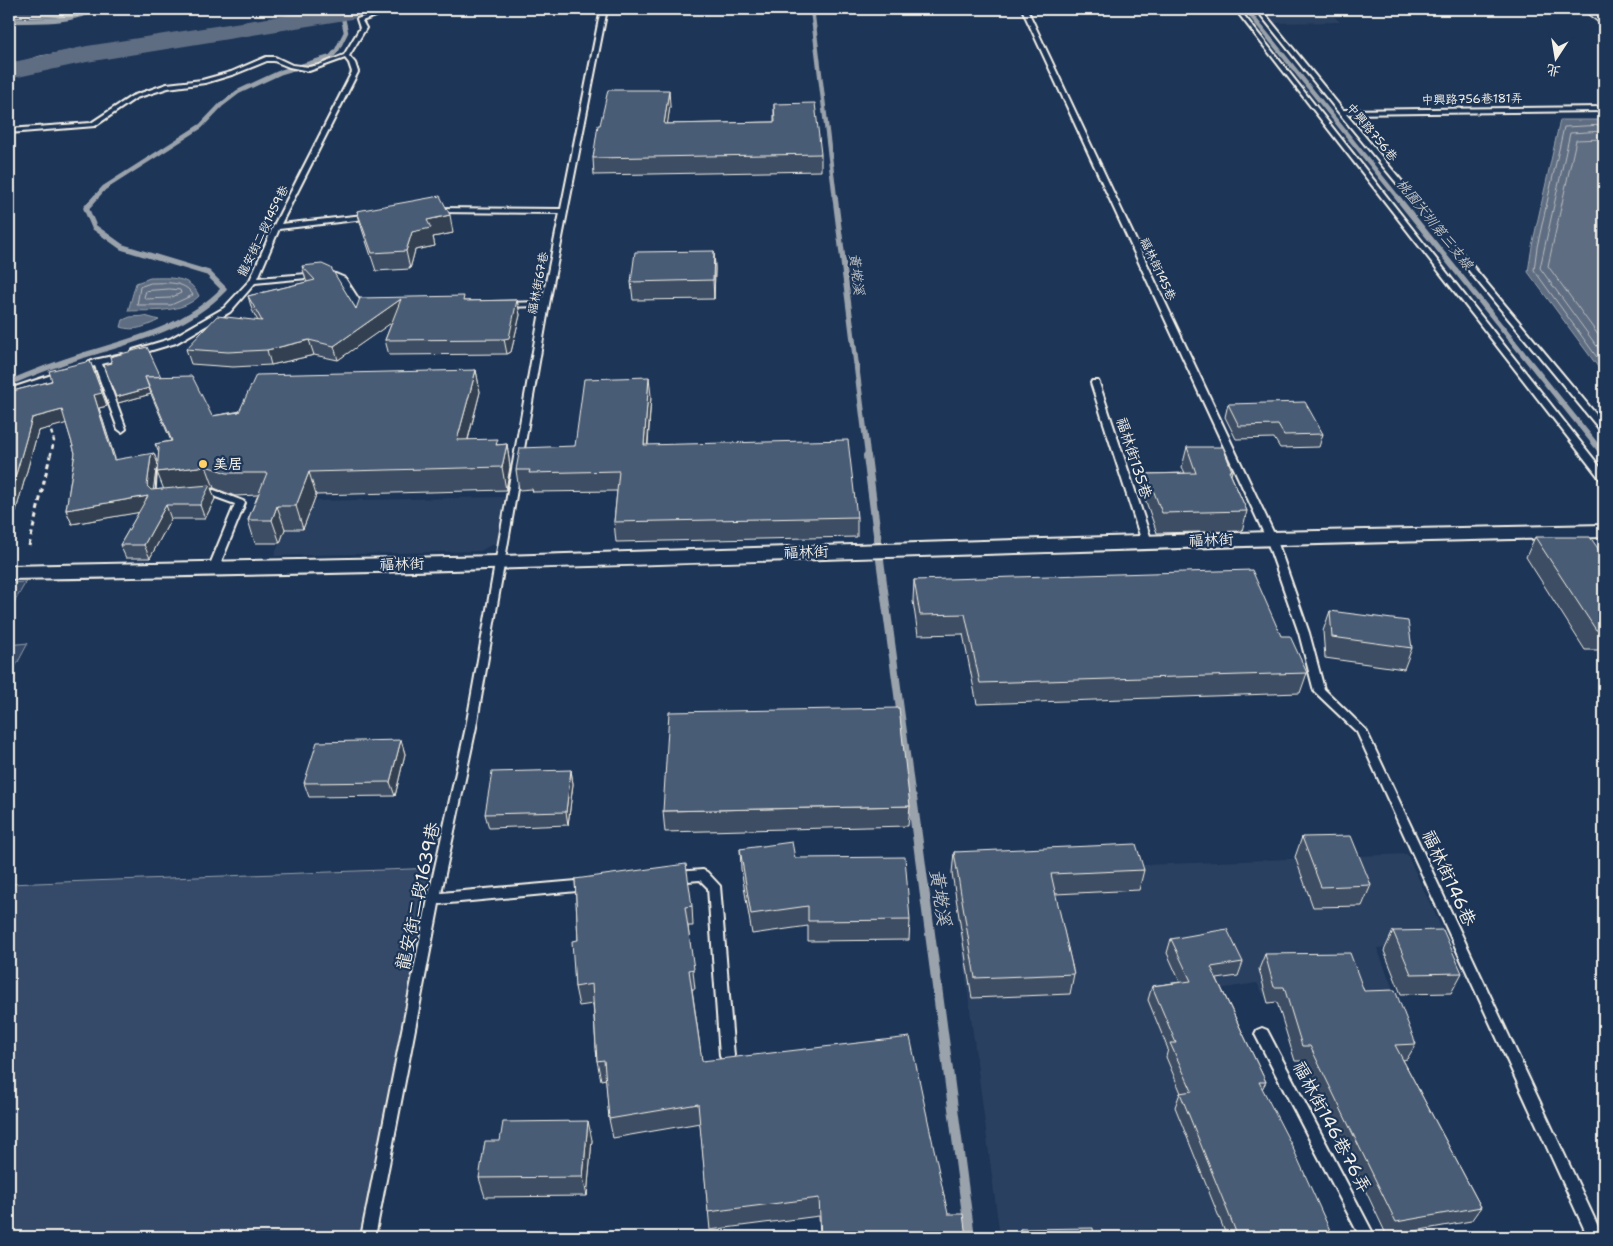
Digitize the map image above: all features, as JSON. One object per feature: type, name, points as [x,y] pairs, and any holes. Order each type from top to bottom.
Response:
[{"type":"street","points":[[1589,9],[1604,19]]},
{"type":"street","name":"福林街","points":[[9,573],[498,562],[1271,538],[1604,531]]},
{"type":"lane","points":[[9,131],[93,125],[134,97],[167,86],[203,82],[233,73],[266,59],[276,59],[291,66],[309,69],[346,56],[363,28],[359,20],[368,15],[420,9]]},
{"type":"lane","name":"福林街67巷","points":[[498,562],[545,304],[604,9]]},
{"type":"lane","name":"福林街145巷","points":[[1024,9],[1271,538]]},
{"type":"lane","points":[[1237,9],[1604,478]]},
{"type":"lane","name":"中興路756巷","points":[[1259,9],[1341,112],[1604,429]]},
{"type":"lane","name":"龍安街二段1459巷","points":[[9,392],[97,362],[173,341],[227,310],[253,281],[276,227],[355,72],[352,63],[346,56]]},
{"type":"lane","name":"中興路756巷181弄","points":[[1341,112],[1604,109]]},
{"type":"lane","points":[[428,210],[447,208],[564,211]]},
{"type":"lane","points":[[276,227],[380,216]]},
{"type":"lane","points":[[253,281],[328,274],[342,280],[361,309],[380,308]]},
{"type":"lane","points":[[497,305],[545,304]]},
{"type":"lane","points":[[97,362],[122,428]]},
{"type":"lane","name":"福林街135巷","points":[[1095,383],[1148,542]]},
{"type":"lane","points":[[162,470],[160,500],[169,499]]},
{"type":"lane","points":[[187,497],[214,493],[240,503],[214,567]]},
{"type":"lane","name":"福林街146巷","points":[[1271,538],[1304,633],[1319,691],[1361,730],[1596,1237]]},
{"type":"lane","name":"龍安街二段1639巷","points":[[368,1237],[434,899],[471,727],[498,562]]},
{"type":"lane","points":[[663,878],[703,875],[714,886],[727,1056]]},
{"type":"lane","points":[[434,899],[603,884]]},
{"type":"lane","name":"福林街146巷76弄","points":[[1262,1034],[1368,1237]]},
{"type":"path","points":[[29,546],[54,441],[49,424]]},
{"type":"shaded area","points":[[1260,9],[1326,9],[1340,22],[1271,23]]},
{"type":"shaded area","points":[[504,497],[497,542],[480,551],[274,556],[285,529],[304,528],[314,501]]},
{"type":"shaded area","points":[[26,582],[9,611],[9,583]]},
{"type":"shaded area","points":[[28,643],[11,675],[9,677],[9,645]]},
{"type":"shaded area","points":[[1407,854],[1450,946],[1377,948],[1398,1002],[1268,1003],[1257,983],[1148,1000],[1172,1057],[1166,1058],[1187,1105],[1175,1107],[1227,1237],[1000,1237],[952,873]]},
{"type":"shaded area","points":[[437,868],[364,1237],[9,1237],[9,884]]},
{"type":"water","points":[[337,9],[374,9],[87,52],[41,62],[21,69],[18,63],[40,56]]},
{"type":"water","points":[[1560,120],[1604,120],[1604,375],[1528,272]]},
{"type":"water","points":[[150,278],[172,278],[185,281],[195,289],[199,296],[184,306],[166,310],[128,311],[136,283]]},
{"type":"water","points":[[145,316],[159,320],[136,329],[121,327],[123,320],[130,317]]},
{"type":"building","points":[[608,90],[669,90],[664,124],[775,122],[774,104],[815,103],[821,154],[593,158],[598,125],[600,125]]},
{"type":"building","points":[[440,196],[450,215],[427,220],[431,228],[412,232],[406,251],[372,253],[357,211]]},
{"type":"building","points":[[714,251],[713,280],[631,282],[635,252]]},
{"type":"building","points":[[322,264],[331,268],[356,309],[360,298],[464,296],[463,301],[517,300],[509,338],[385,340],[401,299],[334,346],[309,340],[267,350],[228,352],[186,349],[217,316],[262,321],[248,296],[315,280],[302,266]]},
{"type":"building","points":[[147,347],[161,377],[145,377],[149,388],[116,397],[104,365],[112,363],[110,357]]},
{"type":"building","points":[[90,361],[102,393],[94,395],[114,460],[154,453],[151,456],[147,486],[151,490],[210,485],[200,505],[166,505],[144,545],[120,545],[148,496],[66,510],[75,453],[62,410],[32,418],[9,499],[9,392],[52,381],[49,371]]},
{"type":"building","points":[[476,370],[457,440],[498,439],[496,445],[507,444],[502,467],[309,472],[296,506],[277,506],[272,520],[248,520],[267,473],[227,473],[206,466],[157,472],[159,448],[155,444],[172,441],[145,377],[192,376],[212,416],[239,412],[256,375]]},
{"type":"building","points":[[649,377],[644,445],[848,440],[857,517],[614,522],[619,471],[529,473],[530,470],[516,470],[520,448],[575,446],[584,379]]},
{"type":"building","points":[[1305,402],[1323,434],[1284,435],[1278,425],[1239,426],[1228,404]]},
{"type":"building","points":[[1187,447],[1223,447],[1232,471],[1229,471],[1247,511],[1162,513],[1147,474],[1196,473]]},
{"type":"building","points":[[1535,537],[1590,537],[1604,557],[1604,629],[1596,630]]},
{"type":"building","points":[[1252,570],[1281,636],[1290,636],[1307,673],[980,683],[965,614],[920,615],[914,580]]},
{"type":"building","points":[[1330,611],[1408,621],[1412,648],[1332,637]]},
{"type":"building","points":[[899,708],[910,806],[663,811],[669,712]]},
{"type":"building","points":[[401,740],[390,782],[304,783],[317,742]]},
{"type":"building","points":[[571,770],[566,812],[485,814],[492,772]]},
{"type":"building","points":[[1351,836],[1371,885],[1321,887],[1302,837]]},
{"type":"building","points":[[792,842],[795,858],[905,857],[910,920],[808,921],[808,906],[751,914],[740,849]]},
{"type":"building","points":[[1136,844],[1144,870],[1051,874],[1074,974],[975,978],[954,852]]},
{"type":"building","points":[[686,864],[692,906],[685,907],[694,969],[689,970],[702,1061],[910,1037],[948,1214],[963,1214],[966,1237],[821,1237],[819,1198],[708,1212],[698,1104],[609,1119],[604,1060],[597,1061],[592,984],[575,987],[572,941],[578,940],[575,879]]},
{"type":"building","points":[[1227,929],[1243,962],[1211,967],[1266,1082],[1259,1082],[1292,1146],[1333,1237],[1238,1237],[1180,1093],[1192,1091],[1170,1043],[1176,1043],[1152,986],[1191,981],[1171,939]]},
{"type":"building","points":[[1443,930],[1462,973],[1411,974],[1393,931]]},
{"type":"building","points":[[1350,953],[1364,991],[1395,990],[1416,1044],[1395,1045],[1481,1207],[1396,1222],[1310,1046],[1302,1046],[1284,987],[1274,987],[1265,954]]},
{"type":"building","points":[[588,1121],[583,1177],[479,1178],[485,1141],[500,1141],[503,1122]]},
{"type":"building","points":[[1093,1228],[1094,1237],[1021,1237],[1020,1229]]},
{"type":"waterway","points":[[9,21],[64,19],[96,9]]},
{"type":"waterway","points":[[9,71],[87,54],[370,9]]},
{"type":"waterway","name":"黃墘溪","points":[[812,9],[835,198]]},
{"type":"waterway","name":"桃園大圳第三支線","points":[[1246,9],[1398,198]]},
{"type":"waterway","points":[[95,198],[104,188],[201,126],[221,105],[238,92],[281,72],[331,57],[337,50],[346,32],[342,13]]},
{"type":"waterway","points":[[9,383],[65,361],[159,331],[193,314],[224,289],[208,273],[122,247],[94,227],[86,208],[96,197]]},
{"type":"waterway","name":"黃墘溪","points":[[835,197],[868,458]]},
{"type":"waterway","name":"桃園大圳第三支線","points":[[1397,197],[1604,455]]},
{"type":"waterway","name":"黃墘溪","points":[[867,456],[878,542]]},
{"type":"waterway","name":"黃墘溪","points":[[880,560],[912,799]]},
{"type":"waterway","name":"黃墘溪","points":[[912,797],[970,1237]]},
{"type":"place","name":"美居","points":[[203,464]]}]
